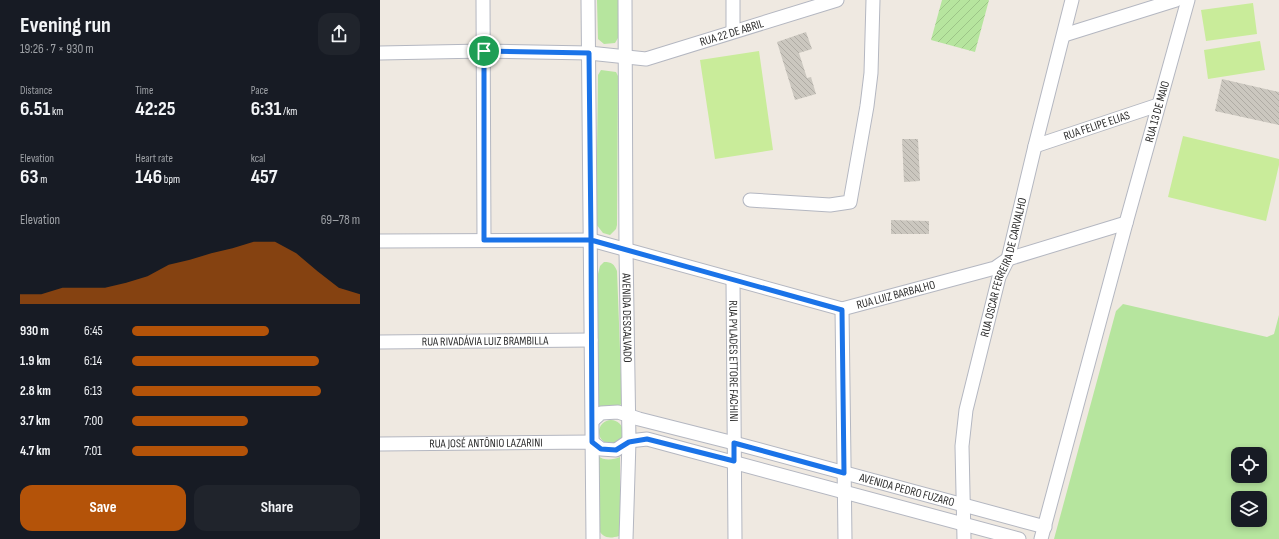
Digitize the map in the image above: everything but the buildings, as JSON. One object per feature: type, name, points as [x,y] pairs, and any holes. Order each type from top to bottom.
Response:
[{"type":"street","points":[[483,0],[484,240]]},
{"type":"street","points":[[588,0],[593,539]]},
{"type":"street","name":"AVENIDA DESCALVADO","points":[[625,0],[626,250],[629,416],[626,539]]},
{"type":"street","points":[[733,0],[733,31]]},
{"type":"street","name":"RUA 22 DE ABRIL","points":[[380,52],[484,51],[589,53],[646,59],[837,0]]},
{"type":"street","points":[[750,200],[830,205],[850,202],[867,106],[871,73],[873,0]]},
{"type":"street","name":"RUA OSCAR FERREIRA DE CARVALHO","points":[[964,539],[962,446],[966,410],[999,277],[1008,259],[1072,0]]},
{"type":"street","points":[[1064,35],[1176,0]]},
{"type":"street","name":"RUA 13 DE MAIO","points":[[1043,533],[1158,105],[1188,0]]},
{"type":"street","name":"RUA FELIPE ELIAS","points":[[1035,146],[1158,105]]},
{"type":"street","name":"RUA LUIZ BARBALHO","points":[[380,241],[591,240],[842,310],[995,268],[1008,259],[1126,223]]},
{"type":"street","name":"RUA PYLADES ETTORE FACHINI","points":[[733,280],[735,539]]},
{"type":"street","points":[[842,310],[845,539]]},
{"type":"street","name":"RUA RIVADÁVIA LUIZ BRAMBILLA","points":[[380,342],[591,340]]},
{"type":"street","points":[[593,420],[602,413],[618,412],[629,416]]},
{"type":"street","name":"AVENIDA PEDRO FUZARO","points":[[629,416],[964,505],[1043,533]]},
{"type":"street","name":"AVENIDA PEDRO FUZARO","points":[[629,442],[647,439],[734,461],[845,493],[1019,539]]},
{"type":"street","points":[[592,442],[601,449],[616,450],[629,442]]},
{"type":"street","name":"RUA JOSÉ ANTÔNIO LAZARINI","points":[[380,444],[592,442]]},
{"type":"green space","points":[[597,0],[618,0],[618,38],[615,43],[604,44],[598,39]]},
{"type":"green space","points":[[942,0],[989,0],[975,52],[931,40]]},
{"type":"green space","points":[[1253,3],[1257,34],[1206,41],[1201,10]]},
{"type":"green space","points":[[1260,41],[1265,70],[1208,79],[1204,50]]},
{"type":"green space","points":[[759,51],[773,150],[715,159],[700,60]]},
{"type":"green space","points":[[601,70],[616,72],[618,76],[617,225],[616,229],[610,235],[603,233],[596,224],[598,75]]},
{"type":"green space","points":[[1183,136],[1279,159],[1279,165],[1266,221],[1168,197]]},
{"type":"green space","points":[[604,262],[609,262],[612,264],[617,271],[622,402],[620,406],[605,406],[601,408],[598,407],[598,274],[600,266]]},
{"type":"green space","points":[[1123,304],[1267,337],[1274,334],[1279,315],[1279,539],[1054,539],[1116,311]]},
{"type":"green space","points":[[611,420],[620,423],[623,432],[620,441],[611,444],[602,441],[599,432],[602,423]]},
{"type":"green space","points":[[598,456],[609,460],[620,457],[620,530],[619,536],[615,537],[604,536],[598,528]]},
{"type":"route","points":[[484,51],[484,240],[591,240],[842,310],[844,473],[734,443],[734,461],[647,439],[629,442],[616,450],[601,449],[592,442],[593,420],[591,340],[591,240],[589,53],[484,51]]}]
